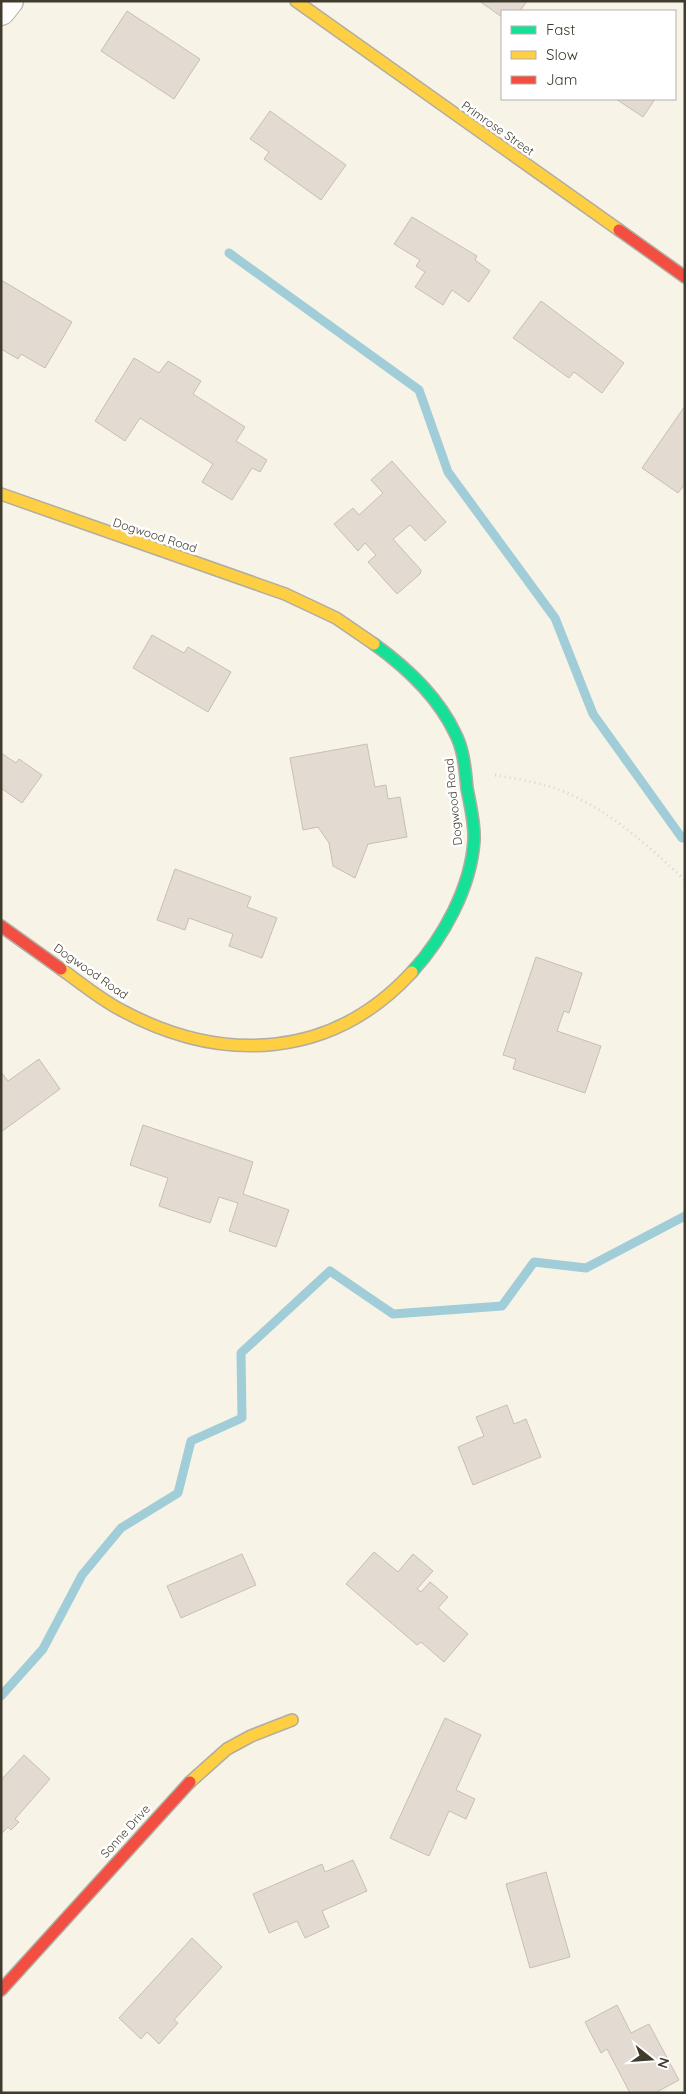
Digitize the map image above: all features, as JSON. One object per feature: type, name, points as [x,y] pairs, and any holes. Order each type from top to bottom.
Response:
[{"type":"street","points":[[1,11],[9,1]]},
{"type":"street","name":"Primrose Street","points":[[296,1],[685,276]]},
{"type":"street","name":"Dogwood Road","points":[[1,494],[58,517],[302,600],[343,621],[383,650],[415,681],[448,719],[461,748],[474,843],[458,905],[424,961],[385,1001],[344,1025],[300,1043],[245,1046],[184,1035],[122,1010],[1,926]]},
{"type":"street","name":"Sonne Drive","points":[[1,1990],[187,1784],[227,1749],[251,1736],[292,1720]]},
{"type":"path","points":[[464,768],[548,786],[599,808],[643,841],[685,880]]},
{"type":"building","points":[[479,1],[527,1],[521,10],[501,10],[501,16]]},
{"type":"building","points":[[127,11],[200,59],[174,99],[101,51]]},
{"type":"building","points":[[618,100],[654,100],[643,117]]},
{"type":"building","points":[[270,111],[346,165],[321,200],[264,159],[269,152],[250,139]]},
{"type":"building","points":[[412,217],[477,256],[475,260],[490,271],[469,302],[452,290],[443,305],[415,287],[425,272],[416,266],[420,260],[394,244]]},
{"type":"building","points":[[1,280],[72,322],[45,368],[21,354],[18,359],[1,349]]},
{"type":"building","points":[[541,301],[624,363],[602,393],[574,372],[569,378],[513,338]]},
{"type":"building","points":[[134,358],[159,373],[168,361],[201,381],[193,394],[245,427],[236,441],[267,460],[260,472],[252,468],[232,500],[202,482],[213,464],[140,418],[125,441],[95,421]]},
{"type":"building","points":[[685,406],[685,484],[678,493],[642,468]]},
{"type":"building","points":[[392,461],[446,522],[425,541],[410,525],[393,539],[421,570],[420,574],[397,594],[368,562],[376,555],[365,543],[358,551],[334,524],[353,508],[359,515],[383,493],[371,480]]},
{"type":"building","points":[[152,635],[184,653],[188,647],[231,672],[208,712],[133,668]]},
{"type":"building","points":[[367,744],[375,787],[386,785],[388,799],[400,797],[407,837],[368,844],[355,878],[333,866],[329,843],[318,827],[303,830],[290,758]]},
{"type":"building","points":[[1,753],[16,763],[19,759],[42,775],[22,803],[1,788]]},
{"type":"building","points":[[175,869],[251,897],[247,907],[277,918],[262,958],[229,946],[233,934],[189,918],[185,930],[157,920]]},
{"type":"building","points":[[536,957],[582,973],[569,1013],[564,1011],[557,1031],[601,1046],[585,1093],[513,1069],[516,1059],[503,1055]]},
{"type":"building","points":[[39,1059],[60,1089],[1,1132],[1,1072],[8,1081]]},
{"type":"building","points":[[143,1125],[253,1162],[243,1194],[289,1210],[276,1247],[229,1231],[238,1203],[219,1197],[210,1223],[159,1206],[168,1178],[130,1165]]},
{"type":"building","points":[[507,1405],[514,1424],[526,1419],[541,1457],[473,1485],[458,1447],[484,1436],[476,1417]]},
{"type":"building","points":[[374,1552],[398,1572],[413,1554],[433,1571],[417,1589],[421,1592],[430,1582],[448,1597],[438,1608],[468,1634],[444,1662],[421,1642],[417,1645],[346,1584]]},
{"type":"building","points":[[242,1554],[256,1585],[181,1618],[167,1586]]},
{"type":"building","points":[[445,1718],[481,1735],[456,1790],[475,1799],[466,1819],[449,1811],[429,1856],[390,1838]]},
{"type":"building","points":[[24,1755],[50,1779],[15,1819],[19,1822],[11,1830],[8,1827],[1,1834],[1,1780]]},
{"type":"building","points":[[353,1860],[367,1891],[322,1911],[329,1927],[305,1938],[297,1921],[269,1933],[253,1894],[322,1864],[325,1872]]},
{"type":"building","points":[[546,1872],[570,1957],[530,1968],[506,1884]]},
{"type":"building","points":[[192,1938],[222,1967],[174,2020],[178,2023],[159,2044],[147,2032],[141,2039],[119,2018]]},
{"type":"building","points":[[617,2005],[631,2033],[649,2024],[679,2080],[655,2093],[630,2093],[607,2049],[601,2053],[585,2022]]},
{"type":"waterway","points":[[229,253],[419,390],[448,472],[555,618],[593,714],[682,838]]},
{"type":"waterway","points":[[1,1696],[43,1649],[82,1575],[121,1528],[178,1493],[191,1441],[242,1418],[241,1353],[330,1271],[393,1314],[502,1306],[534,1262],[586,1268],[685,1216]]},
{"type":"traffic: fast","points":[[374,644],[420,684],[440,707],[448,720],[458,739],[462,753],[473,821],[474,840],[472,858],[461,894],[454,911],[434,944],[412,972]]},
{"type":"traffic: slow","points":[[296,1],[619,230]]},
{"type":"traffic: slow","points":[[1,494],[285,594],[336,618],[374,644]]},
{"type":"traffic: slow","points":[[61,969],[113,1006],[160,1028],[198,1040],[237,1045],[275,1044],[312,1037],[347,1022],[381,1001],[412,972]]},
{"type":"traffic: slow","points":[[190,1782],[227,1749],[251,1736],[292,1720]]},
{"type":"traffic: jam","points":[[619,230],[685,277]]},
{"type":"traffic: jam","points":[[1,926],[61,969]]},
{"type":"traffic: jam","points":[[1,1990],[190,1782]]}]
